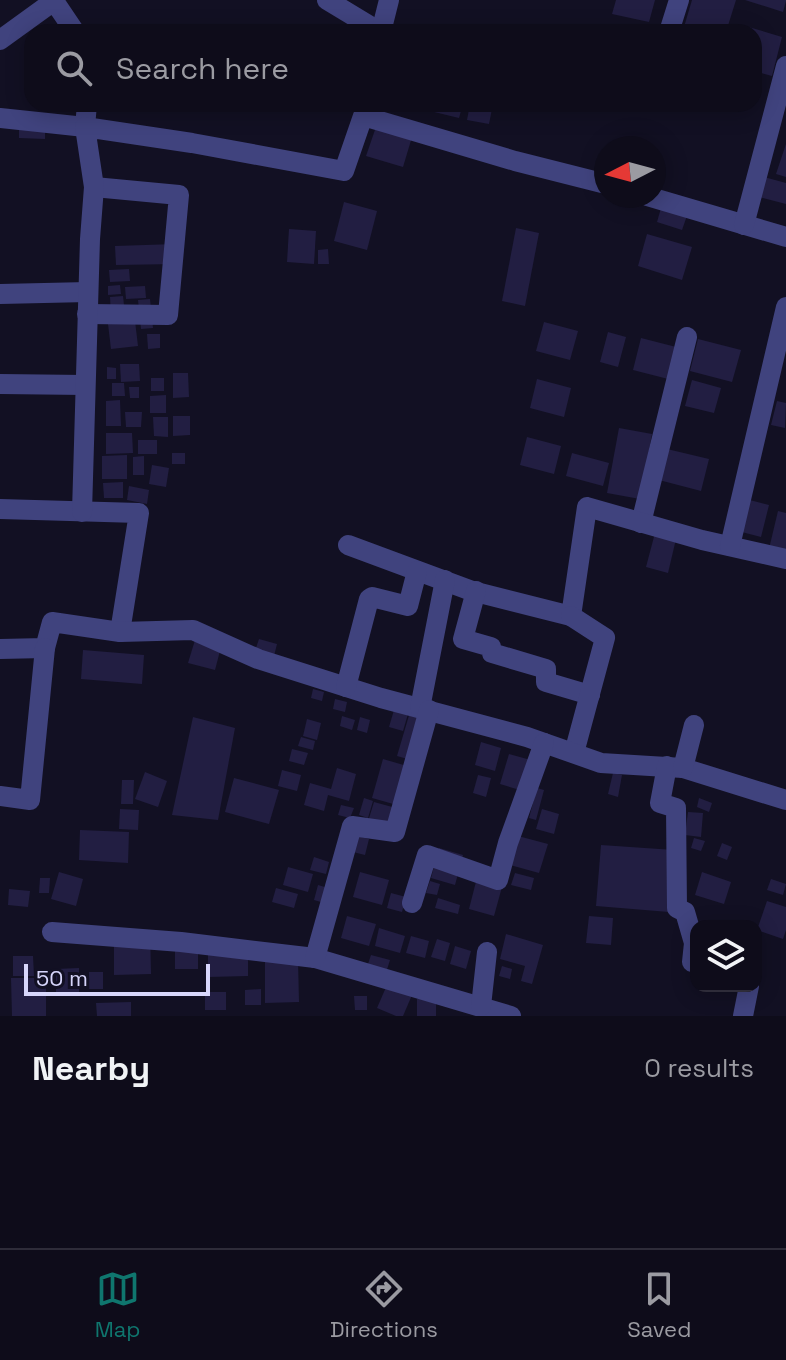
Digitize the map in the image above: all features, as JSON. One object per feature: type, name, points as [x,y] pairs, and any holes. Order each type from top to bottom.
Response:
[{"type":"street","points":[[0,40],[55,0],[70,24]]},
{"type":"street","points":[[327,0],[368,24]]},
{"type":"street","points":[[383,24],[389,0]]},
{"type":"street","points":[[672,24],[679,0]]},
{"type":"street","points":[[744,225],[786,66]]},
{"type":"street","points":[[82,512],[94,187],[85,127],[86,112]]},
{"type":"street","points":[[0,118],[85,127],[344,171],[363,112]]},
{"type":"street","points":[[370,112],[515,161],[594,181]]},
{"type":"street","points":[[87,314],[168,315],[179,195],[94,187]]},
{"type":"street","points":[[666,202],[786,237]]},
{"type":"street","points":[[0,294],[88,292]]},
{"type":"street","points":[[730,546],[786,307]]},
{"type":"street","points":[[641,523],[687,337]]},
{"type":"street","points":[[0,384],[85,385]]},
{"type":"street","points":[[571,616],[587,507],[786,559]]},
{"type":"street","points":[[0,509],[139,513],[120,632]]},
{"type":"street","points":[[348,545],[476,591],[571,616],[605,638],[574,753]]},
{"type":"street","points":[[346,687],[369,599],[372,597],[408,606],[417,571]]},
{"type":"street","points":[[315,958],[352,826],[395,832],[424,709],[445,580]]},
{"type":"street","points":[[476,591],[463,639],[491,647],[492,653],[546,669],[546,682],[590,695]]},
{"type":"street","points":[[0,796],[30,800],[45,648],[52,622],[120,632],[193,630],[258,659],[544,743],[601,763],[675,767],[786,800]]},
{"type":"street","points":[[0,649],[45,648]]},
{"type":"street","points":[[690,929],[685,912],[677,908],[676,808],[660,803],[694,725]]},
{"type":"street","points":[[412,903],[427,855],[498,880],[544,743]]},
{"type":"street","points":[[52,932],[181,942],[315,958],[511,1016]]},
{"type":"street","points":[[481,1006],[487,952]]},
{"type":"street","points":[[743,1016],[748,992]]},
{"type":"building","points":[[616,0],[655,0],[649,22],[612,14]]},
{"type":"building","points":[[692,0],[736,0],[728,24],[685,24]]},
{"type":"building","points":[[745,0],[786,0],[786,1],[783,12]]},
{"type":"building","points":[[762,31],[782,37],[772,76],[762,73]]},
{"type":"building","points":[[434,112],[461,112],[459,118]]},
{"type":"building","points":[[468,112],[491,112],[489,124],[467,120]]},
{"type":"building","points":[[19,117],[45,118],[45,139],[19,138]]},
{"type":"building","points":[[376,127],[412,137],[403,167],[366,156]]},
{"type":"building","points":[[786,144],[786,177],[776,174]]},
{"type":"building","points":[[764,177],[786,183],[786,204],[759,197]]},
{"type":"building","points":[[344,202],[377,211],[367,250],[334,241]]},
{"type":"building","points":[[666,202],[689,210],[682,230],[657,222],[661,208],[666,208]]},
{"type":"building","points":[[516,228],[539,233],[525,306],[502,301]]},
{"type":"building","points":[[289,229],[316,231],[314,264],[287,262]]},
{"type":"building","points":[[647,234],[692,247],[682,280],[638,266]]},
{"type":"building","points":[[175,244],[176,264],[116,265],[115,246]]},
{"type":"building","points":[[328,249],[329,264],[318,264],[318,250]]},
{"type":"building","points":[[129,269],[130,281],[110,282],[109,270]]},
{"type":"building","points":[[120,285],[121,294],[108,295],[108,286]]},
{"type":"building","points":[[145,286],[146,298],[126,299],[125,287]]},
{"type":"building","points":[[123,296],[125,314],[111,315],[110,297]]},
{"type":"building","points":[[150,299],[153,328],[141,329],[138,300]]},
{"type":"building","points":[[135,321],[138,346],[111,349],[108,324]]},
{"type":"building","points":[[544,322],[578,331],[570,360],[536,351]]},
{"type":"building","points":[[608,332],[626,337],[618,367],[600,362]]},
{"type":"building","points":[[147,334],[160,334],[160,348],[148,349]]},
{"type":"building","points":[[641,338],[684,349],[676,381],[633,370]]},
{"type":"building","points":[[698,339],[741,350],[732,382],[690,371]]},
{"type":"building","points":[[120,364],[139,364],[140,381],[121,382]]},
{"type":"building","points":[[107,367],[116,368],[116,379],[107,379]]},
{"type":"building","points":[[173,373],[188,373],[189,397],[173,398]]},
{"type":"building","points":[[151,378],[164,378],[164,391],[151,391]]},
{"type":"building","points":[[537,379],[571,388],[564,417],[530,408]]},
{"type":"building","points":[[692,380],[721,388],[714,413],[685,406]]},
{"type":"building","points":[[112,383],[124,383],[125,396],[112,396]]},
{"type":"building","points":[[129,387],[139,387],[139,398],[130,398]]},
{"type":"building","points":[[166,395],[166,413],[150,413],[150,396]]},
{"type":"building","points":[[120,400],[121,426],[106,426],[106,401]]},
{"type":"building","points":[[777,401],[786,403],[785,428],[771,425]]},
{"type":"building","points":[[125,412],[142,412],[141,427],[126,427]]},
{"type":"building","points":[[173,416],[190,416],[190,435],[173,436]]},
{"type":"building","points":[[153,417],[168,417],[168,437],[154,436]]},
{"type":"building","points":[[619,428],[652,434],[640,499],[607,493]]},
{"type":"building","points":[[106,433],[132,433],[133,453],[106,454]]},
{"type":"building","points":[[527,437],[561,446],[554,474],[520,465]]},
{"type":"building","points":[[138,440],[157,440],[157,454],[138,454]]},
{"type":"building","points":[[667,449],[709,459],[701,491],[659,480]]},
{"type":"building","points":[[172,453],[185,453],[185,464],[172,464]]},
{"type":"building","points":[[572,453],[609,463],[603,486],[566,476]]},
{"type":"building","points":[[127,455],[127,479],[102,479],[102,456]]},
{"type":"building","points":[[144,456],[144,475],[133,475],[133,457]]},
{"type":"building","points":[[152,465],[169,468],[166,487],[149,484]]},
{"type":"building","points":[[123,482],[123,498],[104,498],[103,483]]},
{"type":"building","points":[[129,486],[149,490],[147,504],[127,500]]},
{"type":"building","points":[[742,498],[769,505],[761,537],[734,530]]},
{"type":"building","points":[[778,511],[786,513],[786,557],[768,553]]},
{"type":"building","points":[[655,533],[676,539],[668,573],[646,567]]},
{"type":"building","points":[[259,639],[277,644],[274,656],[255,651]]},
{"type":"building","points":[[195,640],[221,647],[215,670],[188,663]]},
{"type":"building","points":[[83,650],[144,655],[142,684],[81,679]]},
{"type":"building","points":[[313,689],[324,692],[322,701],[311,698]]},
{"type":"building","points":[[335,699],[347,702],[345,712],[333,709]]},
{"type":"building","points":[[394,710],[408,714],[403,731],[389,727]]},
{"type":"building","points":[[410,712],[423,716],[411,760],[397,756]]},
{"type":"building","points":[[342,716],[355,720],[352,730],[340,726]]},
{"type":"building","points":[[193,717],[235,728],[218,820],[172,815]]},
{"type":"building","points":[[360,717],[370,720],[367,733],[357,730]]},
{"type":"building","points":[[307,719],[321,723],[317,740],[303,736]]},
{"type":"building","points":[[301,737],[315,741],[313,750],[298,746]]},
{"type":"building","points":[[481,742],[501,748],[495,771],[475,765]]},
{"type":"building","points":[[292,749],[308,753],[304,765],[289,761]]},
{"type":"building","points":[[509,754],[538,762],[530,793],[500,784]]},
{"type":"building","points":[[383,759],[414,768],[404,807],[372,798]]},
{"type":"building","points":[[337,768],[356,774],[349,801],[328,795],[324,811],[304,805],[310,783],[331,789]]},
{"type":"building","points":[[282,770],[301,775],[297,791],[278,786]]},
{"type":"building","points":[[145,772],[167,781],[158,807],[135,799]]},
{"type":"building","points":[[613,773],[622,775],[618,797],[608,794]]},
{"type":"building","points":[[478,775],[491,778],[486,797],[473,793]]},
{"type":"building","points":[[234,778],[279,790],[269,824],[225,812]]},
{"type":"building","points":[[122,780],[134,780],[133,804],[121,804]]},
{"type":"building","points":[[537,788],[544,790],[536,820],[529,818]]},
{"type":"building","points":[[364,798],[373,801],[368,818],[359,815]]},
{"type":"building","points":[[699,798],[712,803],[709,812],[697,807]]},
{"type":"building","points":[[374,802],[407,811],[399,838],[366,828]]},
{"type":"building","points":[[341,805],[354,808],[350,818],[338,815]]},
{"type":"building","points":[[120,809],[139,810],[138,830],[119,829]]},
{"type":"building","points":[[542,809],[559,814],[554,834],[536,829]]},
{"type":"building","points":[[688,812],[703,813],[701,837],[685,835]]},
{"type":"building","points":[[80,830],[129,832],[128,863],[79,860]]},
{"type":"building","points":[[357,836],[369,839],[365,855],[353,852]]},
{"type":"building","points":[[518,836],[548,844],[539,873],[510,865]]},
{"type":"building","points":[[694,838],[705,841],[701,851],[691,848]]},
{"type":"building","points":[[722,843],[732,847],[727,860],[717,856]]},
{"type":"building","points":[[601,845],[674,850],[669,912],[596,906]]},
{"type":"building","points":[[439,848],[463,855],[455,885],[431,878]]},
{"type":"building","points":[[314,857],[329,862],[326,874],[310,870]]},
{"type":"building","points":[[288,867],[313,874],[308,892],[283,885]]},
{"type":"building","points":[[479,870],[505,876],[494,916],[469,909]]},
{"type":"building","points":[[59,872],[83,879],[76,906],[51,899]]},
{"type":"building","points":[[360,872],[389,880],[382,905],[353,897]]},
{"type":"building","points":[[702,872],[731,882],[724,904],[695,895]]},
{"type":"building","points":[[515,873],[534,878],[531,890],[511,885]]},
{"type":"building","points":[[40,878],[50,878],[49,893],[39,893]]},
{"type":"building","points":[[771,879],[786,884],[783,895],[767,890]]},
{"type":"building","points":[[430,881],[440,884],[437,895],[426,893]]},
{"type":"building","points":[[318,885],[335,890],[331,905],[314,900]]},
{"type":"building","points":[[276,888],[298,894],[294,908],[272,902]]},
{"type":"building","points":[[9,889],[30,891],[28,907],[8,905]]},
{"type":"building","points":[[391,893],[406,897],[402,912],[387,908]]},
{"type":"building","points":[[438,898],[460,905],[458,914],[435,908]]},
{"type":"building","points":[[767,901],[786,907],[783,939],[762,932],[760,920]]},
{"type":"building","points":[[347,916],[376,924],[369,946],[341,938]]},
{"type":"building","points":[[589,916],[613,918],[611,945],[586,943]]},
{"type":"building","points":[[379,928],[405,936],[400,953],[375,946]]},
{"type":"building","points":[[114,931],[150,931],[151,974],[114,975]]},
{"type":"building","points":[[506,934],[543,945],[532,984],[521,981],[525,966],[500,959]]},
{"type":"building","points":[[411,936],[429,941],[425,958],[406,953]]},
{"type":"building","points":[[175,938],[198,938],[198,969],[175,969]]},
{"type":"building","points":[[437,939],[450,943],[445,961],[431,957]]},
{"type":"building","points":[[208,942],[248,942],[248,976],[208,977]]},
{"type":"building","points":[[455,946],[471,951],[466,969],[450,964]]},
{"type":"building","points":[[371,955],[390,960],[385,976],[366,970]]},
{"type":"building","points":[[13,956],[33,956],[34,976],[13,976]]},
{"type":"building","points":[[265,960],[298,960],[299,1002],[265,1003]]},
{"type":"building","points":[[502,966],[512,969],[510,979],[499,976]]},
{"type":"building","points":[[79,968],[79,994],[56,995],[56,969]]},
{"type":"building","points":[[89,972],[103,972],[103,989],[89,989]]},
{"type":"building","points":[[11,978],[46,978],[46,1016],[12,1016]]},
{"type":"building","points":[[387,985],[412,995],[403,1016],[377,1008]]},
{"type":"building","points":[[261,989],[261,1005],[245,1005],[245,990]]},
{"type":"building","points":[[205,992],[226,992],[226,1010],[205,1010]]},
{"type":"building","points":[[354,996],[367,996],[367,1010],[355,1010]]},
{"type":"building","points":[[436,998],[436,1016],[417,1016],[417,999]]},
{"type":"building","points":[[131,1002],[131,1016],[97,1016],[96,1003]]}]
